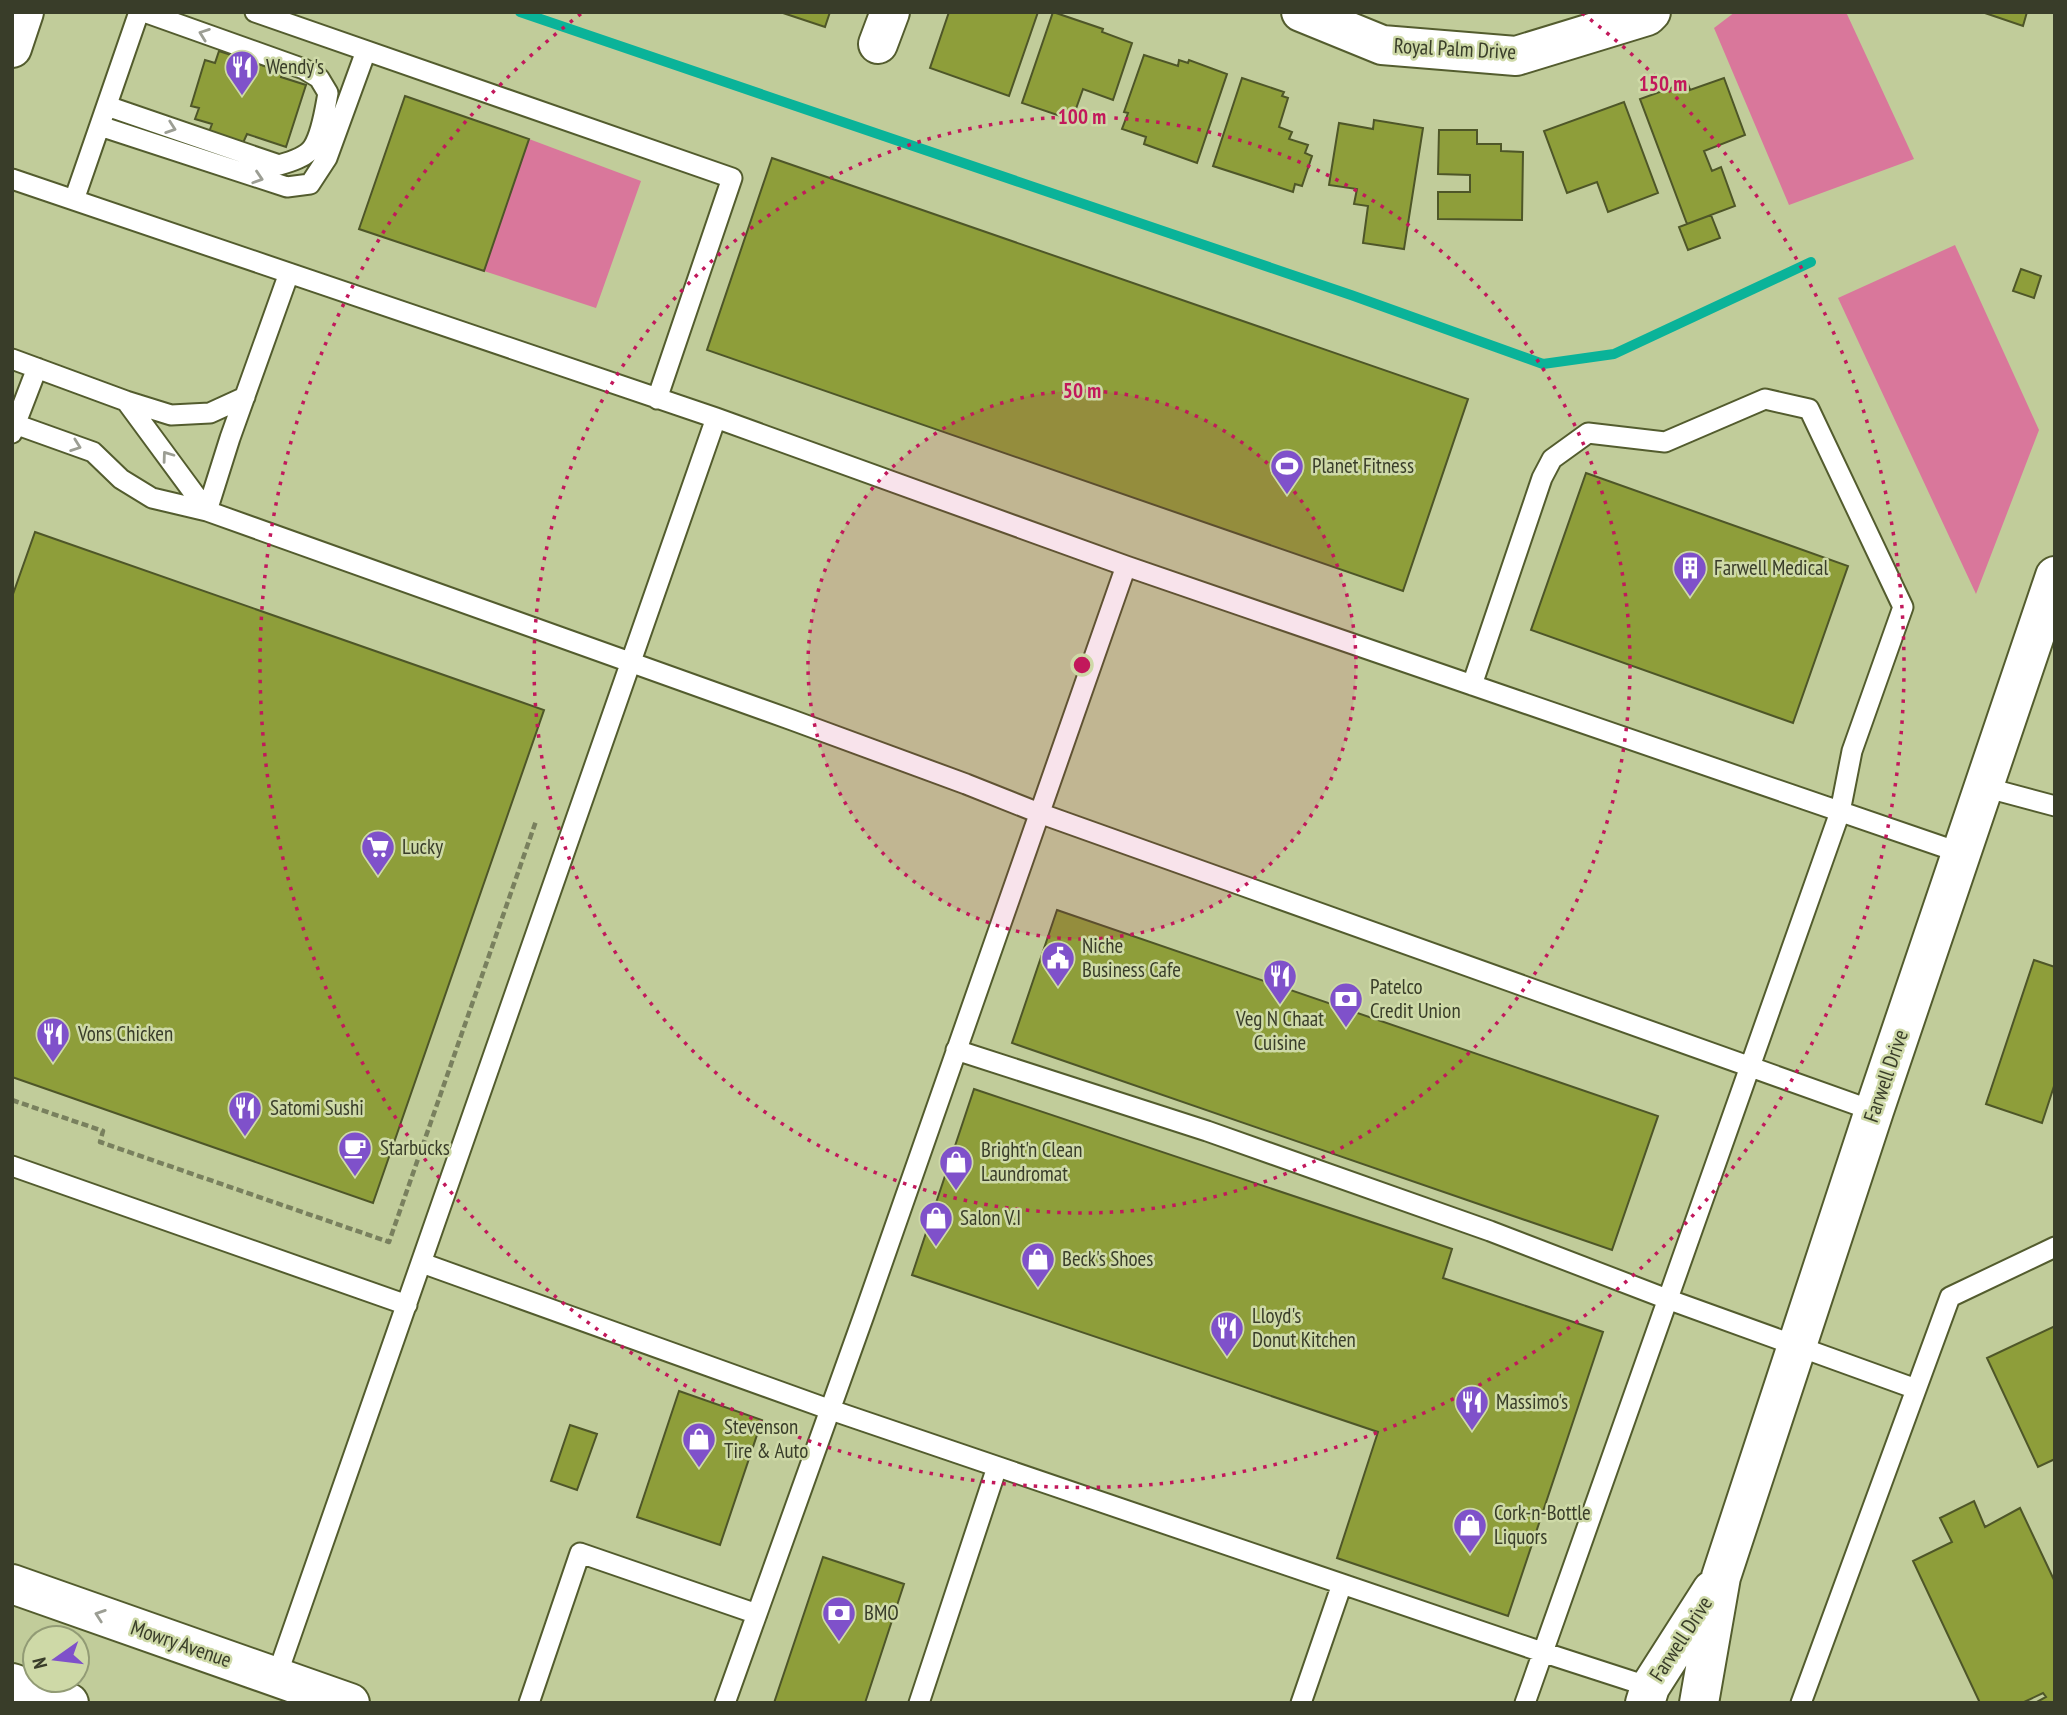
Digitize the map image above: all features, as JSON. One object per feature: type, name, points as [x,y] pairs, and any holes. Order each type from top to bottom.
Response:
[{"type":"street","points":[[12,48],[24,12]]},
{"type":"street","name":"Royal Palm Drive","points":[[1300,12],[1382,45],[1516,56],[1647,16],[1651,12]]},
{"type":"street","name":"Farwell Drive","points":[[1699,1703],[1721,1577],[1874,1111],[2055,576]]},
{"type":"street","name":"Farwell Drive","points":[[1647,1695],[1721,1577]]},
{"type":"street","name":"Mowry Avenue","points":[[12,1584],[349,1703]]},
{"type":"street","points":[[12,1683],[69,1703]]},
{"type":"lane","points":[[74,200],[139,12]]},
{"type":"lane","points":[[107,106],[279,165],[294,161],[313,148],[324,117],[328,93],[318,78],[304,69],[144,12]]},
{"type":"lane","points":[[255,12],[732,178],[657,399]]},
{"type":"lane","points":[[100,126],[287,187],[310,184],[327,159],[366,51]]},
{"type":"lane","points":[[12,179],[716,418],[1126,566],[1961,853]]},
{"type":"lane","points":[[206,512],[289,273]]},
{"type":"lane","points":[[12,359],[171,415],[210,413],[244,397]]},
{"type":"lane","points":[[37,368],[13,426],[93,453],[121,479],[152,498],[206,512],[630,662],[966,783],[1039,813],[1874,1111]]},
{"type":"lane","points":[[1472,685],[1542,478],[1552,459],[1588,433],[1665,442],[1765,399],[1809,409],[1902,607],[1852,751],[1840,812],[1525,1703]]},
{"type":"lane","points":[[126,401],[206,512]]},
{"type":"lane","points":[[276,1678],[716,418]]},
{"type":"lane","points":[[725,1703],[831,1410],[1126,566]]},
{"type":"lane","points":[[1984,787],[2055,806]]},
{"type":"lane","points":[[956,1049],[1208,1131],[1490,1231],[1667,1299],[1916,1389]]},
{"type":"lane","points":[[12,1166],[407,1305]]},
{"type":"lane","points":[[1801,1703],[1950,1297],[2055,1247]]},
{"type":"lane","points":[[422,1263],[831,1410],[1542,1652],[1647,1695]]},
{"type":"lane","points":[[919,1703],[997,1467]]},
{"type":"lane","points":[[529,1703],[580,1553],[757,1614]]},
{"type":"lane","points":[[1301,1703],[1342,1584]]},
{"type":"path","points":[[12,1100],[103,1131],[100,1142],[389,1242],[536,821]]},
{"type":"shaded area","points":[[1735,12],[1846,12],[1914,159],[1789,205],[1714,28]]},
{"type":"shaded area","points":[[529,139],[641,181],[596,308],[484,271]]},
{"type":"shaded area","points":[[1955,245],[2039,430],[1976,594],[1838,298]]},
{"type":"building","points":[[780,12],[830,12],[825,27]]},
{"type":"building","points":[[949,12],[1038,12],[1009,96],[930,68]]},
{"type":"building","points":[[1053,12],[1103,29],[1102,32],[1132,43],[1113,100],[1083,89],[1072,120],[1022,103]]},
{"type":"building","points":[[1982,12],[2027,12],[2023,26]]},
{"type":"building","points":[[219,51],[283,72],[281,77],[306,85],[286,147],[247,134],[243,143],[209,132],[212,124],[195,119],[199,108],[191,106],[205,60],[215,63]]},
{"type":"building","points":[[1144,55],[1178,66],[1179,60],[1188,63],[1189,60],[1227,74],[1197,163],[1144,144],[1146,137],[1122,129],[1128,113],[1124,112]]},
{"type":"building","points":[[1242,78],[1284,92],[1282,96],[1288,98],[1279,127],[1292,132],[1289,139],[1308,145],[1305,153],[1312,156],[1302,186],[1295,184],[1293,192],[1213,166]]},
{"type":"building","points":[[1724,78],[1745,135],[1704,151],[1712,171],[1721,167],[1735,206],[1687,224],[1640,99],[1679,85],[1688,84],[1690,90]]},
{"type":"building","points":[[405,96],[529,139],[484,271],[359,229]]},
{"type":"building","points":[[1624,102],[1658,193],[1608,212],[1597,182],[1567,193],[1544,131]]},
{"type":"building","points":[[1374,120],[1423,128],[1404,249],[1363,243],[1368,206],[1354,204],[1357,189],[1329,185],[1339,123],[1373,129]]},
{"type":"building","points":[[1439,130],[1477,130],[1477,144],[1501,144],[1501,151],[1523,152],[1522,220],[1438,219],[1438,192],[1470,192],[1470,175],[1438,174]]},
{"type":"building","points":[[772,158],[1468,399],[1403,591],[707,350]]},
{"type":"building","points":[[1711,215],[1720,238],[1688,250],[1679,227]]},
{"type":"building","points":[[2021,269],[2041,276],[2034,298],[2013,291]]},
{"type":"building","name":"Farwell Medical","points":[[1586,473],[1848,566],[1793,723],[1531,630]]},
{"type":"building","points":[[35,532],[544,710],[373,1203],[12,1077],[12,597]]},
{"type":"building","points":[[1057,910],[1658,1116],[1612,1250],[1012,1043]]},
{"type":"building","points":[[2034,960],[2055,967],[2055,1083],[2042,1123],[1986,1104]]},
{"type":"building","points":[[974,1089],[1452,1249],[1443,1278],[1603,1332],[1508,1616],[1337,1558],[1378,1432],[912,1275]]},
{"type":"building","points":[[2055,1326],[2055,1459],[2038,1467],[1987,1358]]},
{"type":"building","name":"Stevenson Tire & Auto","points":[[679,1391],[762,1420],[720,1545],[637,1517]]},
{"type":"building","points":[[570,1425],[597,1434],[577,1490],[551,1481]]},
{"type":"building","points":[[1974,1501],[1985,1527],[2020,1508],[2055,1582],[2055,1703],[2035,1703],[2046,1697],[2043,1693],[2022,1703],[1980,1703],[1913,1561],[1952,1542],[1940,1518]]},
{"type":"building","name":"BMO","points":[[823,1557],[904,1584],[865,1703],[774,1703]]},
{"type":"waterway","points":[[520,12],[1351,295],[1543,364],[1614,354],[1811,262]]},
{"type":"place","name":"Wendy's","points":[[242,97]]},
{"type":"place","name":"Planet Fitness","points":[[1287,496]]},
{"type":"place","name":"Farwell Medical","points":[[1690,598]]},
{"type":"place","name":"Lucky","points":[[378,877]]},
{"type":"place","name":"Niche Business Cafe","points":[[1058,988]]},
{"type":"place","name":"Veg N Chaat Cuisine","points":[[1280,1006]]},
{"type":"place","name":"Patelco Credit Union","points":[[1346,1029]]},
{"type":"place","name":"Vons Chicken","points":[[53,1064]]},
{"type":"place","name":"Satomi Sushi","points":[[245,1138]]},
{"type":"place","name":"Starbucks","points":[[355,1178]]},
{"type":"place","name":"Bright'n Clean Laundromat","points":[[956,1192]]},
{"type":"place","name":"Salon V.I","points":[[936,1248]]},
{"type":"place","name":"Beck's Shoes","points":[[1038,1289]]},
{"type":"place","name":"Lloyd's Donut Kitchen","points":[[1227,1358]]},
{"type":"place","name":"Massimo's","points":[[1472,1432]]},
{"type":"place","name":"Stevenson Tire & Auto","points":[[699,1469]]},
{"type":"place","name":"Cork-n-Bottle Liquors","points":[[1470,1555]]},
{"type":"place","name":"BMO","points":[[839,1643]]}]
